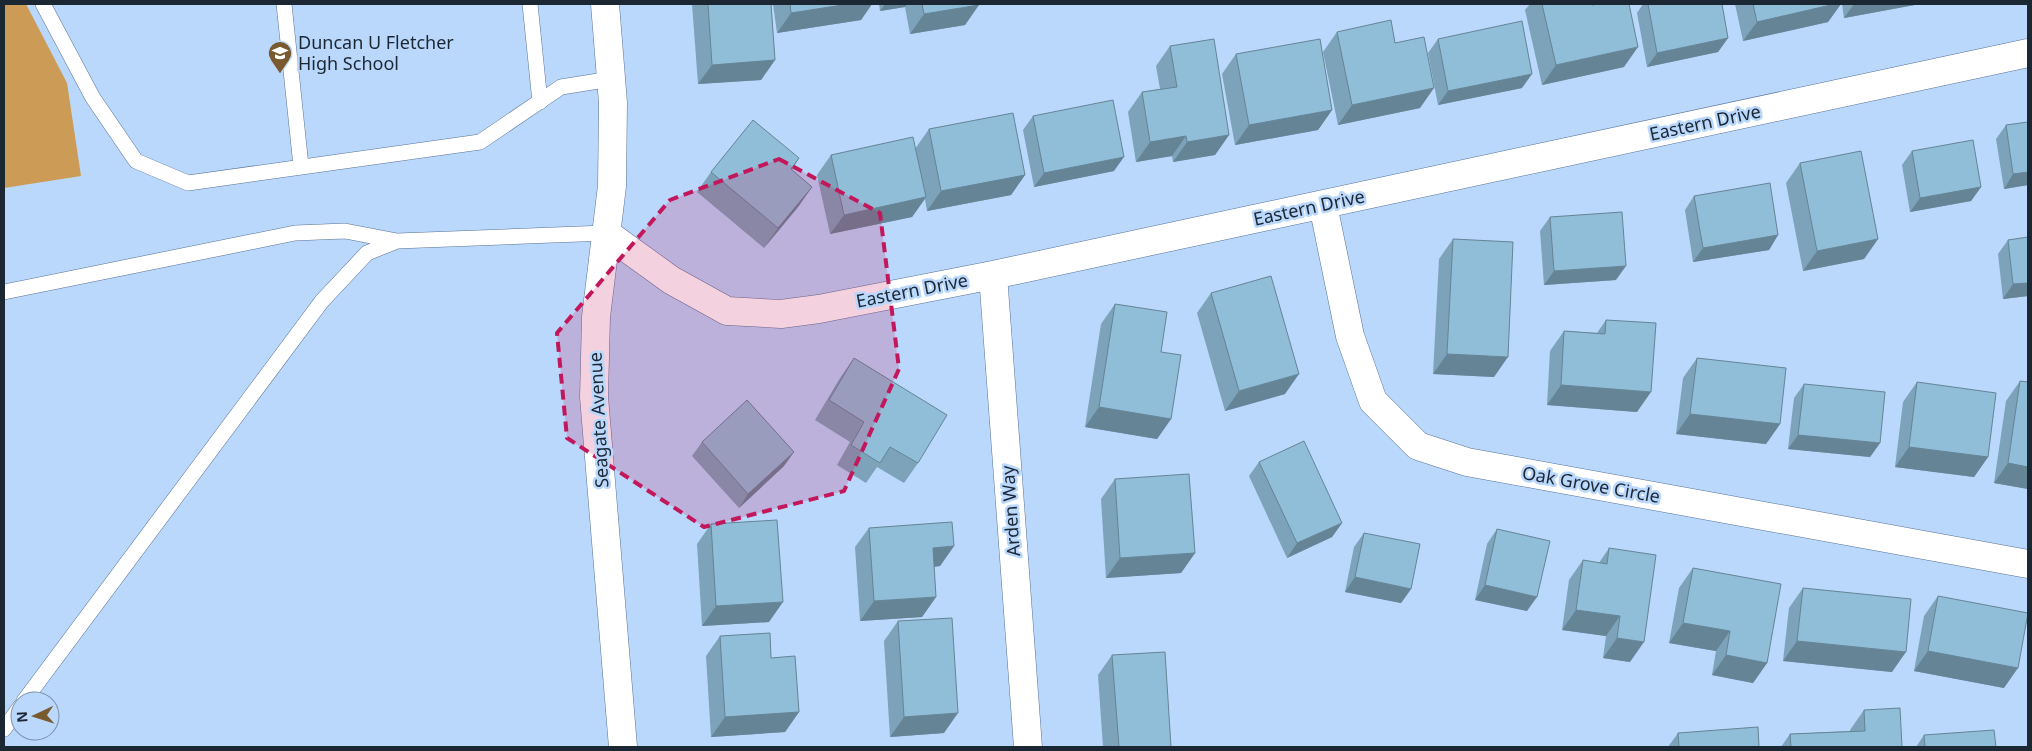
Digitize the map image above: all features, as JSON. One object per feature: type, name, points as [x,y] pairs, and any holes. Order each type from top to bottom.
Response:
[{"type":"street","name":"Seagate Avenue","points":[[604,4],[613,103],[612,186],[596,317],[594,397],[624,747]]},
{"type":"street","name":"Eastern Drive","points":[[606,233],[671,280],[728,311],[781,314],[819,309],[993,275],[2028,53]]},
{"type":"street","name":"Oak Grove Circle","points":[[1323,205],[1350,336],[1372,401],[1418,446],[1467,462],[2028,564]]},
{"type":"street","name":"Arden Way","points":[[993,275],[1028,747]]},
{"type":"lane","points":[[43,4],[93,98],[136,161],[188,183],[480,142],[561,87],[611,79]]},
{"type":"lane","points":[[284,4],[300,166]]},
{"type":"lane","points":[[530,4],[540,102]]},
{"type":"lane","points":[[4,292],[296,233],[344,231],[397,241],[606,233]]},
{"type":"lane","points":[[31,691],[322,301],[367,253],[397,241]]},
{"type":"highlighted area","points":[[779,159],[880,213],[899,369],[844,491],[704,527],[567,438],[557,333],[670,200]]},
{"type":"shaded area","points":[[4,4],[26,4],[67,83],[81,176],[4,188]]},
{"type":"building","points":[[708,4],[771,4],[775,60],[712,65]]},
{"type":"building","points":[[790,4],[849,4],[791,13]]},
{"type":"building","points":[[922,4],[979,4],[979,5],[924,14]]},
{"type":"building","points":[[1542,4],[1629,4],[1638,47],[1556,65]]},
{"type":"building","points":[[1648,4],[1722,4],[1728,38],[1657,53]]},
{"type":"building","points":[[1753,4],[1835,4],[1757,22]]},
{"type":"building","points":[[1391,20],[1395,43],[1424,37],[1434,88],[1352,105],[1337,32]]},
{"type":"building","points":[[1522,21],[1532,74],[1448,91],[1438,39]]},
{"type":"building","points":[[1214,39],[1229,135],[1187,142],[1186,136],[1150,142],[1142,92],[1177,87],[1170,46]]},
{"type":"building","points":[[1320,39],[1332,110],[1249,125],[1236,54]]},
{"type":"building","points":[[1113,100],[1124,157],[1044,173],[1033,116]]},
{"type":"building","points":[[1013,113],[1025,175],[941,191],[929,129]]},
{"type":"building","points":[[753,120],[799,158],[791,169],[812,187],[778,228],[711,172]]},
{"type":"building","points":[[2028,122],[2028,172],[2013,174],[2006,125]]},
{"type":"building","points":[[913,137],[926,197],[844,215],[831,155]]},
{"type":"building","points":[[1973,140],[1981,187],[1920,198],[1912,151]]},
{"type":"building","points":[[1861,151],[1878,239],[1817,251],[1800,163]]},
{"type":"building","points":[[1770,183],[1778,235],[1703,248],[1694,196]]},
{"type":"building","points":[[1622,212],[1626,266],[1554,271],[1550,217]]},
{"type":"building","points":[[2028,237],[2028,283],[2013,284],[2008,240]]},
{"type":"building","points":[[1453,239],[1513,242],[1508,357],[1447,354]]},
{"type":"building","points":[[1271,276],[1299,374],[1239,391],[1211,293]]},
{"type":"building","points":[[1115,304],[1167,312],[1161,352],[1181,355],[1171,419],[1099,407]]},
{"type":"building","points":[[1606,320],[1656,323],[1651,392],[1561,385],[1564,331],[1605,334]]},
{"type":"building","points":[[854,358],[947,415],[918,463],[890,447],[880,463],[851,445],[864,422],[829,400]]},
{"type":"building","points":[[1697,358],[1786,368],[1780,424],[1690,414]]},
{"type":"building","points":[[2020,381],[2028,382],[2028,467],[2008,463]]},
{"type":"building","points":[[1917,382],[1996,393],[1988,457],[1909,447]]},
{"type":"building","points":[[1804,384],[1885,392],[1880,443],[1798,435]]},
{"type":"building","points":[[747,400],[794,452],[748,494],[702,442]]},
{"type":"building","points":[[1304,441],[1342,523],[1297,543],[1259,462]]},
{"type":"building","points":[[1189,474],[1195,553],[1120,558],[1115,479]]},
{"type":"building","points":[[777,520],[783,602],[716,606],[711,524]]},
{"type":"building","points":[[952,522],[954,546],[933,548],[936,597],[874,601],[869,528]]},
{"type":"building","points":[[1497,529],[1550,541],[1537,597],[1485,585]]},
{"type":"building","points":[[1364,533],[1420,544],[1411,589],[1355,577]]},
{"type":"building","points":[[1609,548],[1656,555],[1644,642],[1617,638],[1620,616],[1576,610],[1583,560],[1607,564]]},
{"type":"building","points":[[1693,568],[1781,584],[1767,663],[1726,655],[1730,631],[1683,623]]},
{"type":"building","points":[[1803,588],[1911,599],[1906,652],[1797,641]]},
{"type":"building","points":[[1938,596],[2028,613],[2018,668],[1928,651]]},
{"type":"building","points":[[952,618],[958,713],[904,717],[898,621]]},
{"type":"building","points":[[770,633],[771,658],[795,656],[799,712],[725,717],[720,636]]},
{"type":"building","points":[[1165,652],[1171,747],[1119,747],[1112,655]]},
{"type":"building","points":[[1900,708],[1902,747],[1791,747],[1790,734],[1865,731],[1864,710]]},
{"type":"building","points":[[1758,727],[1759,747],[1679,747],[1678,733]]},
{"type":"building","points":[[1994,730],[1996,747],[1925,747],[1924,735]]},
{"type":"place","name":"Duncan U Fletcher High School","points":[[280,74]]}]
